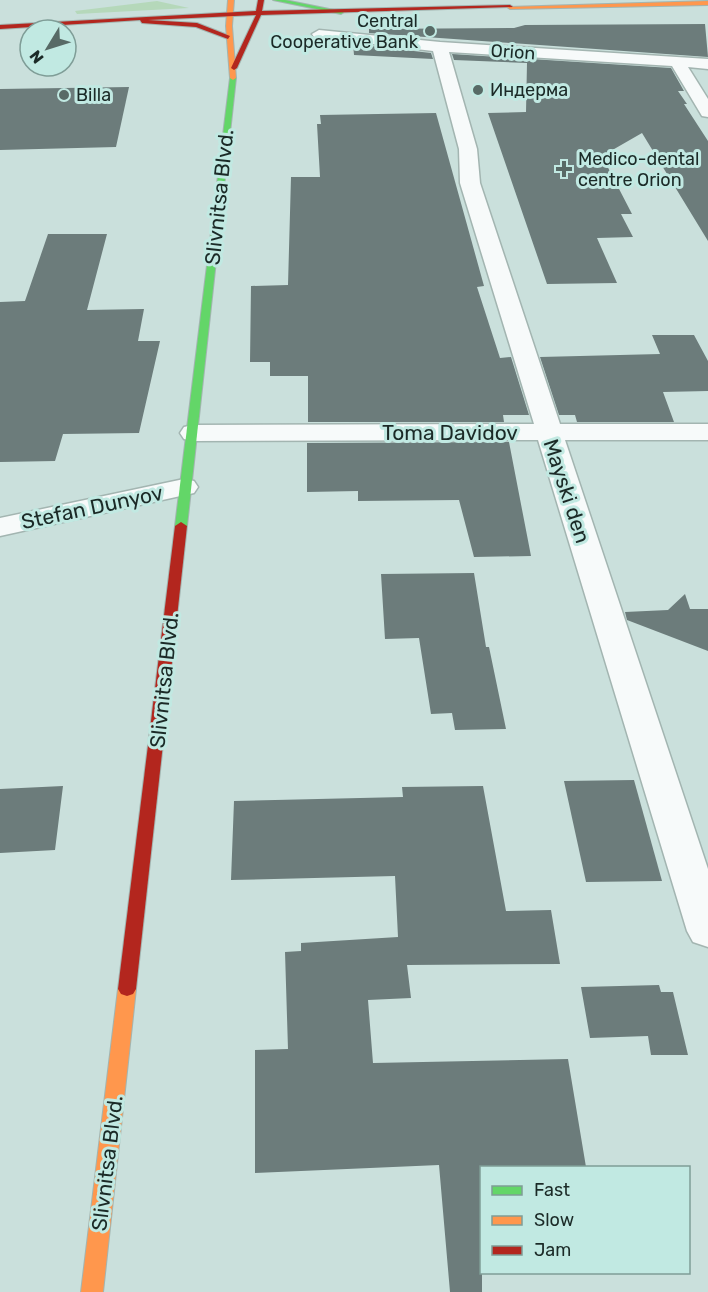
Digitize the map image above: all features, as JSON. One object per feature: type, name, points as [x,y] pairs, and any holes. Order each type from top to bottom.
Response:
[{"type":"main road","points":[[276,0],[341,12]]},
{"type":"main road","points":[[0,27],[148,19],[229,8],[341,12],[708,3]]},
{"type":"main road","name":"Slivnitsa Blvd.","points":[[229,8],[228,37],[234,68]]},
{"type":"main road","points":[[259,10],[708,11]]},
{"type":"main road","name":"Slivnitsa Blvd.","points":[[92,1292],[234,68],[259,10]]},
{"type":"main road","points":[[148,19],[197,26],[228,37]]},
{"type":"street","name":"Orion","points":[[319,34],[440,47],[708,64]]},
{"type":"street","name":"Mayski den","points":[[440,47],[468,148],[470,183],[708,931]]},
{"type":"street","points":[[677,62],[708,112]]},
{"type":"street","name":"Toma Davidov","points":[[193,433],[708,432]]},
{"type":"street","name":"Stefan Dunyov","points":[[0,527],[184,487]]},
{"type":"green space","points":[[157,1],[189,8],[77,14],[75,11]]},
{"type":"building","points":[[705,24],[708,57],[369,33],[369,29]]},
{"type":"building","points":[[353,44],[431,53],[433,59],[354,55]]},
{"type":"building","points":[[452,54],[671,68],[684,91],[678,91],[687,104],[684,104],[708,141],[708,241],[642,133],[602,156],[632,214],[621,214],[633,237],[597,238],[617,283],[547,284],[488,113],[526,112],[527,63],[454,60]]},
{"type":"building","points":[[129,87],[116,147],[0,150],[0,89]]},
{"type":"building","points":[[436,113],[484,286],[477,287],[500,358],[511,357],[529,415],[503,415],[504,422],[308,422],[308,376],[270,376],[270,362],[250,362],[251,286],[288,285],[291,177],[320,177],[317,124],[321,124],[320,115]]},
{"type":"building","points":[[48,234],[107,234],[87,310],[144,309],[138,341],[160,341],[139,433],[63,434],[55,461],[0,462],[0,302],[25,301]]},
{"type":"building","points":[[652,335],[694,335],[708,361],[708,391],[663,392],[674,422],[577,422],[575,415],[559,415],[540,357],[660,354]]},
{"type":"building","points":[[509,442],[531,556],[474,557],[459,500],[358,501],[358,491],[307,492],[307,443]]},
{"type":"building","points":[[474,573],[486,647],[489,647],[506,729],[455,730],[452,713],[431,714],[419,638],[385,639],[381,574]]},
{"type":"building","points":[[685,594],[690,609],[708,609],[708,651],[627,620],[625,612],[668,610]]},
{"type":"building","points":[[634,780],[662,881],[586,882],[564,781]]},
{"type":"building","points":[[63,786],[55,850],[0,853],[0,789]]},
{"type":"building","points":[[483,786],[506,911],[551,910],[560,964],[407,965],[411,998],[368,1000],[373,1063],[568,1059],[586,1166],[480,1166],[482,1292],[450,1292],[439,1165],[255,1173],[255,1050],[288,1049],[285,952],[301,951],[301,943],[398,937],[395,876],[231,880],[234,801],[403,797],[402,787]]},
{"type":"building","points":[[659,985],[661,992],[673,992],[688,1055],[651,1055],[648,1036],[590,1038],[581,987]]},
{"type":"traffic: fast","points":[[276,0],[341,12]]},
{"type":"traffic: fast","points":[[181,526],[233,78]]},
{"type":"traffic: slow","points":[[231,0],[229,26],[233,78]]},
{"type":"traffic: slow","points":[[510,7],[708,3]]},
{"type":"traffic: slow","points":[[92,1292],[127,989]]},
{"type":"traffic: jam","points":[[234,68],[258,18],[261,0]]},
{"type":"traffic: jam","points":[[0,27],[212,14],[510,7]]},
{"type":"traffic: jam","points":[[142,21],[197,25],[228,37]]},
{"type":"traffic: jam","points":[[127,989],[181,526]]},
{"type":"place","name":"Central Cooperative Bank","points":[[430,31]]},
{"type":"place","name":"Индерма","points":[[478,90]]},
{"type":"place","name":"Billa","points":[[64,95]]},
{"type":"place","name":"Medico-dental centre Orion","points":[[564,169]]}]
